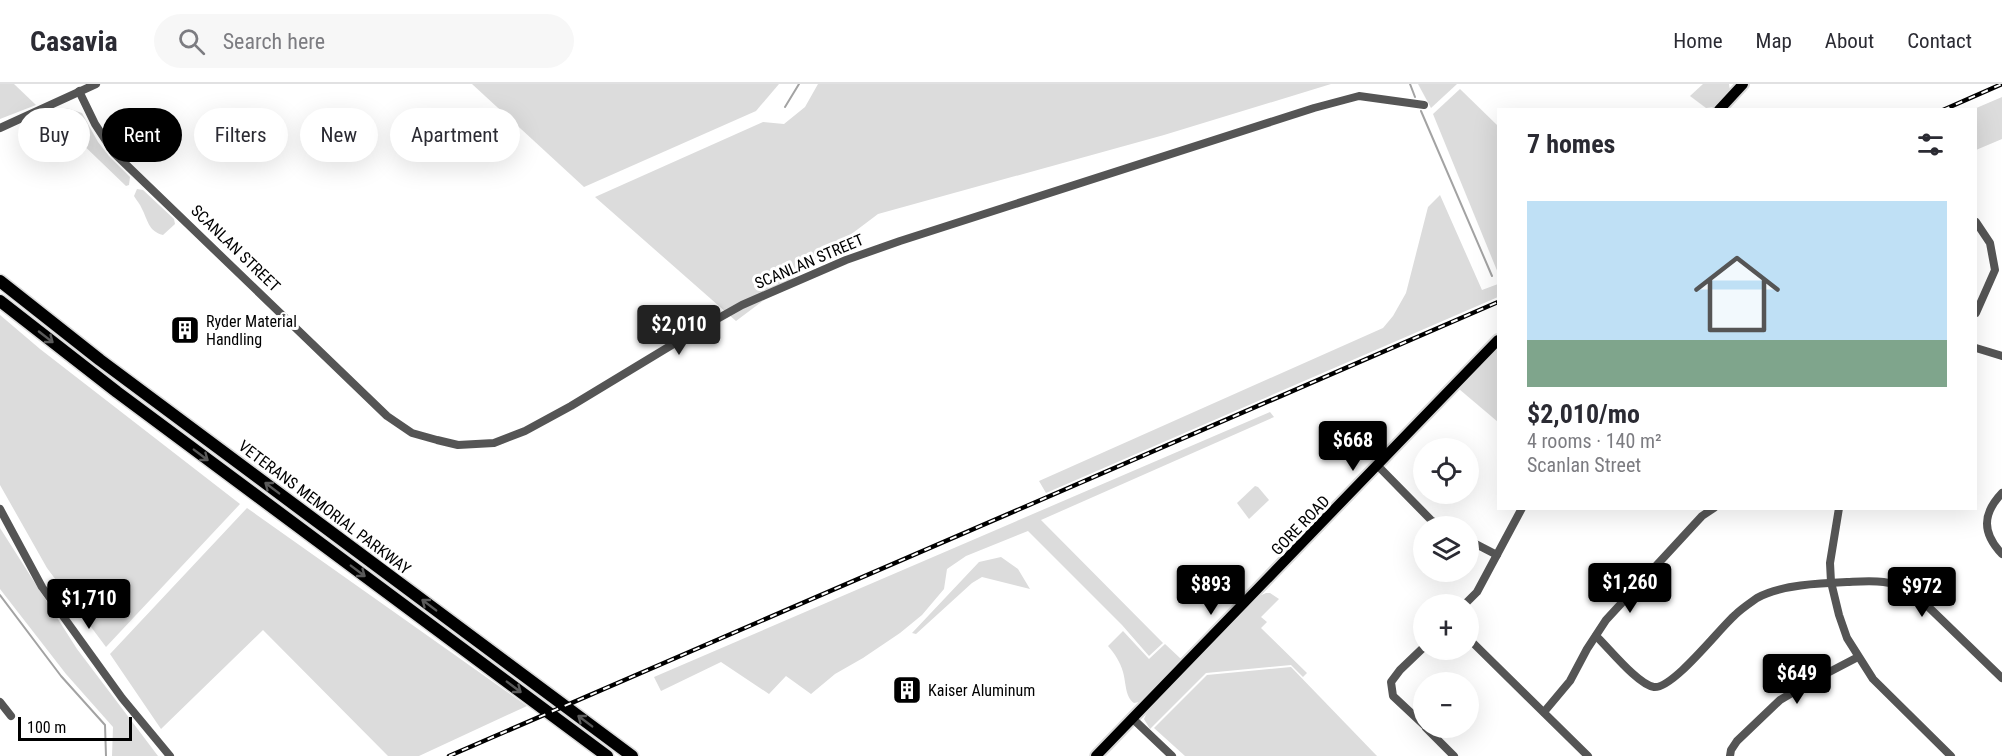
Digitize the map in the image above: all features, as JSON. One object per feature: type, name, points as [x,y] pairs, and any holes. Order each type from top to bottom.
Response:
[{"type":"highway","name":"VETERANS MEMORIAL PARKWAY","points":[[0,281],[100,360],[632,756]]},
{"type":"highway","name":"VETERANS MEMORIAL PARKWAY","points":[[0,301],[117,392],[607,756]]},
{"type":"main road","points":[[1721,108],[1743,84]]},
{"type":"main road","name":"GORE ROAD","points":[[1096,756],[1497,341]]},
{"type":"street","points":[[0,128],[96,84]]},
{"type":"street","name":"SCANLAN STREET","points":[[79,91],[99,131],[114,153],[387,416],[412,433],[458,445],[494,443],[525,431],[742,305],[846,260],[1314,108],[1359,96],[1424,105]]},
{"type":"street","points":[[1977,224],[1990,243],[1995,270],[1977,311]]},
{"type":"street","points":[[1977,348],[2002,356]]},
{"type":"street","points":[[1378,466],[1427,516]]},
{"type":"street","points":[[2002,494],[1992,504],[1987,519],[1988,536],[2002,554]]},
{"type":"street","points":[[0,508],[42,587],[122,698],[170,756]]},
{"type":"street","points":[[1475,594],[1521,510]]},
{"type":"street","points":[[1544,712],[1570,681],[1606,620],[1702,516],[1711,510]]},
{"type":"street","points":[[1839,510],[1830,563],[1832,582],[1839,615],[1858,657],[1873,679],[1951,756]]},
{"type":"street","points":[[1479,546],[1497,555]]},
{"type":"street","points":[[1596,636],[1643,682],[1653,687],[1664,686],[1735,615],[1759,597],[1784,589],[1832,582],[1876,580],[1899,583],[1913,592],[2002,678]]},
{"type":"street","points":[[1479,650],[1588,756]]},
{"type":"street","points":[[1730,756],[1737,741],[1780,700],[1858,657]]},
{"type":"street","points":[[1413,658],[1391,681],[1393,696],[1413,715]]},
{"type":"street","points":[[0,702],[11,716]]},
{"type":"street","points":[[1132,718],[1172,756]]},
{"type":"street","points":[[1437,738],[1454,756]]},
{"type":"shaded area","points":[[0,84],[14,84],[36,105],[18,108],[18,112],[0,119]]},
{"type":"shaded area","points":[[472,84],[779,84],[756,111],[584,187],[520,128],[520,108],[498,108]]},
{"type":"shaded area","points":[[818,84],[1331,84],[1164,135],[878,214],[736,321],[595,197],[763,122],[784,124],[805,107]]},
{"type":"shaded area","points":[[1418,84],[1457,84],[1431,108]]},
{"type":"shaded area","points":[[1703,84],[1729,84],[1730,91],[1715,107],[1706,108],[1690,96]]},
{"type":"shaded area","points":[[1460,89],[1497,125],[1497,271],[1433,114]]},
{"type":"shaded area","points":[[2002,97],[2002,139],[1977,150],[1977,108]]},
{"type":"shaded area","points":[[90,128],[102,147],[102,162],[115,162],[130,177],[129,185],[126,186],[90,151]]},
{"type":"shaded area","points":[[137,189],[143,190],[174,219],[175,224],[163,235],[154,231],[149,225],[134,196]]},
{"type":"shaded area","points":[[1440,195],[1482,290],[1497,284],[1497,297],[1046,493],[1039,481],[1383,328],[1406,293],[1428,207]]},
{"type":"shaded area","points":[[0,315],[40,349],[240,504],[106,647],[47,568],[0,485]]},
{"type":"shaded area","points":[[1497,348],[1497,421],[1459,389]]},
{"type":"shaded area","points":[[1270,412],[1274,417],[1041,520],[1163,643],[1149,656],[1122,625],[1028,531],[966,556],[947,569],[944,589],[922,615],[900,633],[835,674],[811,694],[786,676],[769,694],[721,662],[661,691],[654,677]]},
{"type":"shaded area","points":[[1255,486],[1269,500],[1249,519],[1237,503]]},
{"type":"shaded area","points":[[247,508],[527,706],[419,756],[388,756],[263,630],[161,729],[110,654]]},
{"type":"shaded area","points":[[0,528],[77,649],[158,756],[112,756],[113,727],[66,674],[0,589]]},
{"type":"shaded area","points":[[1001,557],[1018,569],[1030,589],[982,577],[972,583],[916,634],[912,633],[979,562]]},
{"type":"shaded area","points":[[1266,593],[1279,599],[1261,617],[1267,622],[1261,628],[1307,673],[1303,677],[1291,665],[1206,673],[1150,729],[1144,719],[1147,712],[1259,596]]},
{"type":"shaded area","points":[[1123,631],[1149,659],[1165,644],[1181,659],[1139,702],[1134,703],[1127,693],[1120,665],[1108,646]]},
{"type":"shaded area","points":[[1291,667],[1377,756],[1185,756],[1154,728],[1207,675]]},
{"type":"waterway","points":[[785,107],[799,84]]},
{"type":"waterway","points":[[1410,84],[1415,97]]},
{"type":"waterway","points":[[1421,111],[1492,276]]},
{"type":"waterway","points":[[0,595],[61,676],[105,725],[106,756]]},
{"type":"railway","points":[[1948,108],[2002,84]]},
{"type":"railway","points":[[449,756],[1497,302]]},
{"type":"place","name":"Ryder Material Handling","points":[[185,330]]},
{"type":"place","name":"Kaiser Aluminum","points":[[907,690]]}]
